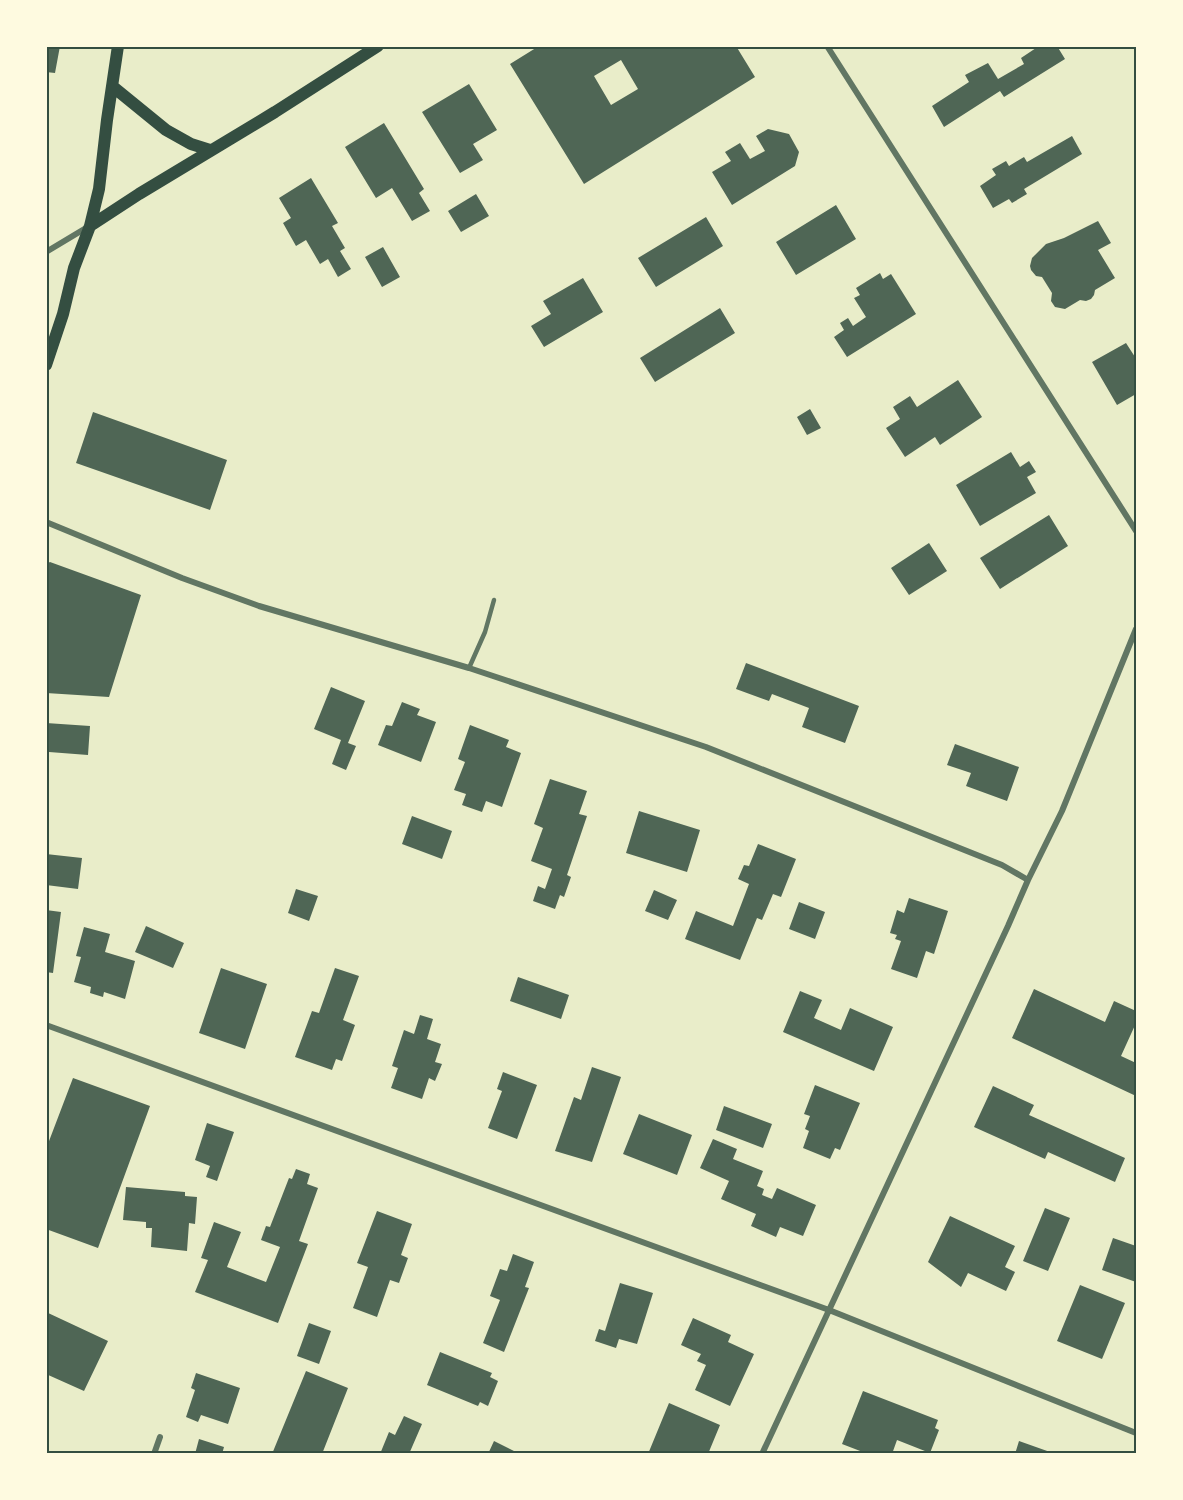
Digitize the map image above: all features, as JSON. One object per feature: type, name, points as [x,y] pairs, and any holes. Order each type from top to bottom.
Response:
[{"type":"main road","points":[[46,365],[63,314],[74,268],[90,226],[99,189],[118,46]]},
{"type":"main road","points":[[90,226],[378,46]]},
{"type":"main road","points":[[112,86],[166,130],[191,144],[210,150]]},
{"type":"street","points":[[827,46],[1137,531]]},
{"type":"street","points":[[46,252],[90,226]]},
{"type":"street","points":[[46,522],[182,579],[259,606],[469,668],[706,747],[1002,866],[1028,879]]},
{"type":"street","points":[[762,1454],[1028,879],[1062,812],[1137,629]]},
{"type":"street","points":[[46,1025],[829,1310],[1137,1433]]},
{"type":"street","points":[[154,1454],[160,1437]]},
{"type":"lane","points":[[469,668],[485,632],[494,600]]},
{"type":"building","points":[[46,46],[60,46],[55,73],[46,72]]},
{"type":"building","points":[[539,46],[736,46],[755,77],[584,184],[510,64]],"holes":[[[621,60],[638,89],[611,105],[594,76]]]},
{"type":"building","points":[[1039,46],[1057,46],[1065,59],[1004,97],[1000,91],[944,127],[932,106],[969,82],[965,75],[988,63],[998,79],[1024,64],[1021,58]]},
{"type":"building","points":[[469,84],[497,130],[473,144],[483,160],[460,173],[422,112]]},
{"type":"building","points":[[384,123],[424,189],[419,193],[430,211],[412,221],[392,188],[376,198],[345,147]]},
{"type":"building","points":[[768,129],[789,134],[799,152],[795,166],[732,205],[712,172],[731,161],[725,152],[740,143],[750,159],[765,151],[756,136]]},
{"type":"building","points":[[1072,136],[1082,154],[1024,189],[1027,194],[1012,203],[1009,199],[993,208],[980,186],[996,175],[992,169],[1006,161],[1009,166],[1024,157],[1027,162]]},
{"type":"building","points":[[311,178],[338,223],[332,226],[345,248],[340,251],[351,269],[338,277],[328,259],[320,264],[306,240],[296,246],[283,223],[291,218],[279,198]]},
{"type":"building","points":[[476,194],[489,216],[461,232],[448,211]]},
{"type":"building","points":[[836,205],[856,239],[796,275],[776,242]]},
{"type":"building","points":[[706,217],[723,246],[656,287],[638,258]]},
{"type":"building","points":[[1098,221],[1111,243],[1098,250],[1115,278],[1095,290],[1091,299],[1080,300],[1065,309],[1055,307],[1051,301],[1052,293],[1042,277],[1036,276],[1031,270],[1032,258],[1046,244]]},
{"type":"building","points":[[383,247],[400,277],[382,287],[365,257]]},
{"type":"building","points":[[880,273],[883,279],[891,274],[916,314],[847,357],[834,337],[844,330],[840,323],[848,318],[853,326],[866,317],[854,298],[860,295],[856,288]]},
{"type":"building","points":[[583,278],[603,312],[544,347],[531,326],[551,314],[543,301]]},
{"type":"building","points":[[720,308],[735,333],[655,382],[640,358]]},
{"type":"building","points":[[1126,343],[1136,356],[1136,394],[1117,405],[1092,362]]},
{"type":"building","points":[[958,380],[982,417],[940,445],[935,437],[905,457],[886,428],[900,419],[893,407],[910,396],[917,407]]},
{"type":"building","points":[[810,409],[821,428],[807,435],[797,417]]},
{"type":"building","points":[[93,412],[227,460],[210,510],[76,463]]},
{"type":"building","points":[[1011,452],[1020,467],[1029,461],[1036,472],[1027,477],[1036,493],[980,526],[956,485]]},
{"type":"building","points":[[1049,515],[1068,546],[1000,589],[980,558]]},
{"type":"building","points":[[929,543],[947,571],[909,595],[891,568]]},
{"type":"building","points":[[50,562],[141,595],[109,697],[46,693],[46,564]]},
{"type":"building","points":[[746,663],[859,706],[845,743],[802,727],[809,708],[772,694],[769,701],[736,689]]},
{"type":"building","points":[[331,687],[365,701],[348,743],[356,746],[346,770],[332,764],[341,740],[314,729]]},
{"type":"building","points":[[402,702],[420,709],[417,715],[436,722],[421,762],[378,745],[386,725],[392,726]]},
{"type":"building","points":[[46,723],[90,726],[88,755],[49,752],[48,760],[46,760]]},
{"type":"building","points":[[470,725],[509,740],[506,747],[521,753],[502,807],[486,801],[482,812],[462,805],[466,794],[454,790],[465,762],[458,759]]},
{"type":"building","points":[[955,744],[1019,767],[1007,801],[966,786],[971,773],[947,765]]},
{"type":"building","points":[[550,779],[587,791],[579,814],[587,816],[567,875],[571,877],[564,897],[560,895],[555,909],[533,901],[538,886],[545,889],[552,869],[531,861],[543,828],[534,824]]},
{"type":"building","points":[[639,811],[700,830],[687,872],[626,853]]},
{"type":"building","points":[[412,816],[452,831],[442,859],[402,844]]},
{"type":"building","points":[[758,844],[796,859],[781,897],[773,894],[762,920],[757,918],[740,960],[685,939],[696,911],[733,926],[749,884],[738,879],[744,865],[749,866]]},
{"type":"building","points":[[46,854],[82,858],[78,889],[46,885]]},
{"type":"building","points":[[296,889],[318,896],[309,921],[288,913]]},
{"type":"building","points":[[654,890],[677,900],[668,920],[645,911]]},
{"type":"building","points":[[909,898],[948,911],[934,954],[926,951],[917,978],[891,969],[901,941],[895,939],[897,935],[890,933],[897,910],[904,913]]},
{"type":"building","points":[[799,902],[825,912],[815,939],[789,929]]},
{"type":"building","points":[[46,910],[61,912],[53,973],[46,972]]},
{"type":"building","points":[[146,926],[184,943],[173,968],[135,952]]},
{"type":"building","points":[[84,927],[110,934],[105,952],[135,961],[125,999],[104,992],[103,997],[90,993],[91,987],[74,982],[81,957],[76,956]]},
{"type":"building","points":[[221,968],[267,984],[245,1049],[199,1033]]},
{"type":"building","points":[[335,968],[359,976],[343,1020],[355,1025],[342,1061],[336,1059],[332,1070],[295,1057],[312,1011],[319,1013]]},
{"type":"building","points":[[518,977],[569,995],[561,1019],[510,1001]]},
{"type":"building","points":[[1034,989],[1105,1022],[1114,1001],[1136,1011],[1136,1023],[1121,1056],[1136,1063],[1136,1096],[1012,1038]]},
{"type":"building","points":[[800,991],[822,1000],[814,1018],[841,1030],[850,1008],[893,1027],[874,1071],[783,1032]]},
{"type":"building","points":[[420,1015],[433,1019],[427,1039],[441,1044],[435,1062],[442,1064],[435,1081],[429,1078],[422,1099],[391,1088],[398,1068],[392,1066],[404,1030],[414,1034]]},
{"type":"building","points":[[592,1067],[621,1077],[592,1162],[555,1151],[574,1097],[581,1100]]},
{"type":"building","points":[[503,1072],[537,1085],[517,1139],[488,1128],[502,1091],[497,1089]]},
{"type":"building","points":[[73,1078],[150,1106],[98,1248],[46,1229],[46,1149]]},
{"type":"building","points":[[815,1085],[860,1103],[840,1150],[835,1148],[830,1159],[803,1148],[809,1131],[805,1129],[810,1116],[804,1114]]},
{"type":"building","points":[[993,1086],[1034,1105],[1029,1115],[1125,1158],[1115,1182],[1048,1152],[1045,1159],[974,1127]]},
{"type":"building","points":[[724,1106],[772,1124],[763,1148],[716,1130]]},
{"type":"building","points":[[639,1114],[692,1135],[677,1175],[623,1154]]},
{"type":"building","points":[[207,1123],[234,1132],[217,1181],[206,1177],[210,1166],[195,1160]]},
{"type":"building","points":[[713,1139],[737,1149],[733,1159],[763,1171],[757,1186],[764,1189],[762,1195],[772,1199],[777,1188],[816,1205],[803,1236],[780,1227],[776,1237],[751,1226],[756,1214],[721,1199],[729,1181],[700,1168]]},
{"type":"building","points":[[296,1169],[310,1174],[307,1184],[318,1188],[299,1241],[308,1244],[278,1323],[195,1292],[208,1260],[201,1258],[214,1222],[241,1232],[227,1267],[266,1282],[280,1247],[261,1240],[266,1226],[270,1227],[289,1178],[292,1179]]},
{"type":"building","points":[[126,1187],[185,1192],[185,1196],[197,1197],[195,1224],[189,1223],[187,1251],[151,1247],[152,1228],[146,1228],[146,1222],[123,1220]]},
{"type":"building","points":[[1045,1208],[1070,1218],[1048,1271],[1023,1261]]},
{"type":"building","points":[[377,1211],[412,1224],[401,1255],[408,1258],[399,1283],[390,1280],[377,1317],[353,1308],[368,1267],[357,1263]]},
{"type":"building","points":[[950,1216],[1015,1246],[1005,1267],[1015,1272],[1006,1291],[968,1273],[961,1287],[928,1262]]},
{"type":"building","points":[[1113,1238],[1136,1246],[1136,1282],[1102,1270]]},
{"type":"building","points":[[513,1254],[534,1262],[525,1287],[529,1288],[504,1352],[483,1343],[500,1300],[490,1296],[500,1269],[507,1271]]},
{"type":"building","points":[[620,1283],[653,1293],[637,1344],[619,1339],[616,1348],[595,1341],[599,1329],[605,1331]]},
{"type":"building","points":[[1080,1285],[1125,1303],[1102,1359],[1057,1341]]},
{"type":"building","points":[[46,1312],[108,1341],[84,1391],[46,1374]]},
{"type":"building","points":[[693,1318],[731,1335],[728,1342],[754,1354],[730,1406],[695,1390],[706,1365],[697,1361],[701,1354],[681,1345]]},
{"type":"building","points":[[309,1323],[331,1331],[319,1364],[297,1356]]},
{"type":"building","points":[[440,1352],[492,1373],[490,1377],[498,1381],[488,1406],[480,1402],[478,1406],[427,1385]]},
{"type":"building","points":[[306,1371],[348,1388],[322,1454],[272,1454]]},
{"type":"building","points":[[196,1373],[240,1388],[228,1424],[201,1415],[198,1422],[186,1417],[195,1390],[191,1388]]},
{"type":"building","points":[[863,1391],[938,1420],[935,1428],[939,1430],[930,1453],[897,1440],[892,1454],[868,1454],[842,1444]]},
{"type":"building","points":[[669,1403],[720,1425],[708,1454],[648,1454]]},
{"type":"building","points":[[404,1416],[422,1424],[409,1454],[380,1454],[389,1432],[395,1435]]},
{"type":"building","points":[[199,1439],[224,1447],[222,1454],[195,1454]]},
{"type":"building","points":[[494,1441],[520,1454],[488,1454]]},
{"type":"building","points":[[1019,1441],[1050,1452],[1050,1454],[1015,1454]]}]
